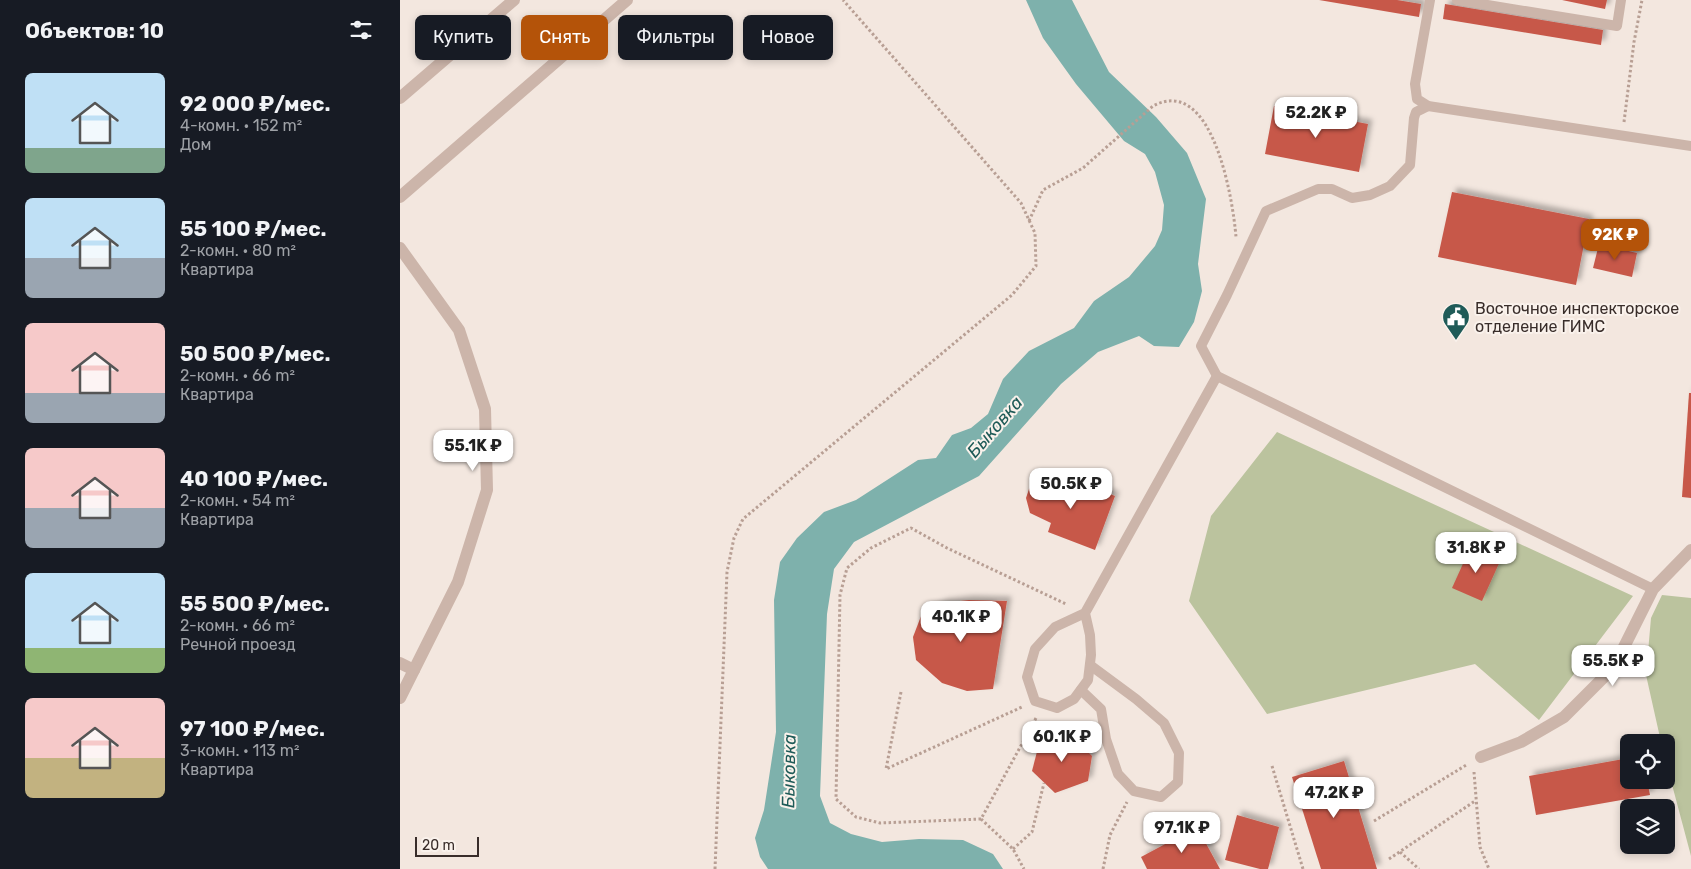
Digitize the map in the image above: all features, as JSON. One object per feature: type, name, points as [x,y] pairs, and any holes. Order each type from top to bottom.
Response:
[{"type":"street","points":[[400,98],[514,0]]},
{"type":"street","points":[[400,197],[627,0]]},
{"type":"street","points":[[400,248],[459,330],[485,410],[487,490],[458,582],[400,698]]},
{"type":"street","points":[[1481,757],[1521,742],[1564,717],[1614,667],[1653,589],[1691,550]]},
{"type":"street","points":[[400,663],[414,670]]},
{"type":"lane","points":[[1430,0],[1416,84],[1418,98],[1428,106],[1691,146]]},
{"type":"lane","points":[[1457,0],[1617,26],[1621,0]]},
{"type":"lane","points":[[1428,106],[1416,112],[1414,118],[1410,165],[1390,186],[1370,195],[1352,198],[1332,189],[1318,189],[1266,211],[1201,346],[1217,376],[1653,589]]},
{"type":"lane","points":[[1085,613],[1090,635],[1088,680],[1074,698],[1057,708],[1039,702],[1027,677],[1034,649],[1055,627],[1085,613],[1217,376]]},
{"type":"lane","points":[[1081,690],[1101,709],[1106,740],[1118,774],[1134,791],[1161,797],[1178,782],[1179,753],[1164,723],[1136,699],[1090,665]]},
{"type":"path","points":[[715,869],[727,572],[734,538],[743,519],[1012,295],[1036,266],[1035,233],[1021,203],[842,0]]},
{"type":"path","points":[[1623,135],[1634,42],[1642,0]]},
{"type":"path","points":[[1029,221],[1043,190],[1083,168],[1153,106],[1162,101],[1182,102],[1202,117],[1216,142],[1234,214],[1240,267]]},
{"type":"path","points":[[1024,869],[1013,848],[982,818],[880,823],[856,817],[836,799],[840,595],[847,568],[871,548],[911,528],[947,548],[1085,613]]},
{"type":"path","points":[[901,692],[886,769],[1039,702]]},
{"type":"path","points":[[982,818],[1039,702]]},
{"type":"path","points":[[1374,821],[1473,761],[1480,847],[1488,869]]},
{"type":"path","points":[[1272,766],[1303,869]]},
{"type":"path","points":[[1013,848],[1032,832],[1044,783]]},
{"type":"path","points":[[1103,869],[1110,834],[1134,791]]},
{"type":"path","points":[[1389,860],[1476,800]]},
{"type":"path","points":[[1400,852],[1419,869]]},
{"type":"green space","points":[[1277,432],[1633,596],[1539,720],[1475,664],[1267,714],[1189,601],[1211,516]]},
{"type":"green space","points":[[1662,595],[1691,598],[1691,856],[1673,789],[1675,789],[1675,734],[1659,734],[1646,675],[1651,618]]},
{"type":"water","name":"Быковка","points":[[1026,0],[1072,0],[1109,72],[1156,117],[1187,153],[1206,199],[1198,264],[1202,291],[1194,322],[1179,347],[1154,346],[1139,336],[1098,352],[1061,384],[979,476],[854,542],[834,569],[827,614],[820,796],[830,823],[851,834],[882,842],[919,839],[963,840],[993,854],[1003,869],[768,869],[760,857],[755,838],[764,810],[776,732],[774,600],[780,562],[797,538],[824,512],[856,500],[918,460],[936,458],[952,435],[971,428],[988,414],[1003,379],[1029,351],[1074,328],[1094,301],[1129,277],[1155,246],[1162,230],[1164,205],[1155,172],[1145,154],[1124,141],[1076,84],[1043,38]]},
{"type":"building","points":[[1319,0],[1397,0],[1421,4],[1419,17]]},
{"type":"building","points":[[1562,0],[1607,0],[1605,9]]},
{"type":"building","points":[[1445,4],[1603,30],[1601,45],[1443,19]]},
{"type":"building","points":[[1274,106],[1368,124],[1359,172],[1265,154]]},
{"type":"building","points":[[1452,192],[1589,219],[1576,285],[1438,257]]},
{"type":"building","points":[[1599,244],[1637,253],[1632,277],[1593,268]]},
{"type":"building","points":[[1689,393],[1691,393],[1691,498],[1682,497]]},
{"type":"building","points":[[1067,477],[1115,496],[1095,550],[1048,532],[1051,523],[1030,513],[1026,498],[1029,489],[1036,483],[1047,480],[1064,487]]},
{"type":"building","points":[[1471,546],[1501,559],[1482,601],[1452,588]]},
{"type":"building","points":[[969,600],[1007,601],[993,689],[967,691],[942,683],[916,660],[913,637],[923,611],[943,603]]},
{"type":"building","points":[[1069,733],[1092,756],[1088,781],[1055,793],[1032,771],[1040,740]]},
{"type":"building","points":[[1620,760],[1620,789],[1649,789],[1650,795],[1536,815],[1529,776]]},
{"type":"building","points":[[1344,761],[1377,869],[1321,869],[1292,777]]},
{"type":"building","points":[[1237,815],[1279,827],[1268,869],[1260,869],[1225,860]]},
{"type":"building","points":[[1197,827],[1220,869],[1147,869],[1141,857]]},
{"type":"place","name":"Восточное инспекторское отделение ГИМС","points":[[1456,341]]}]
